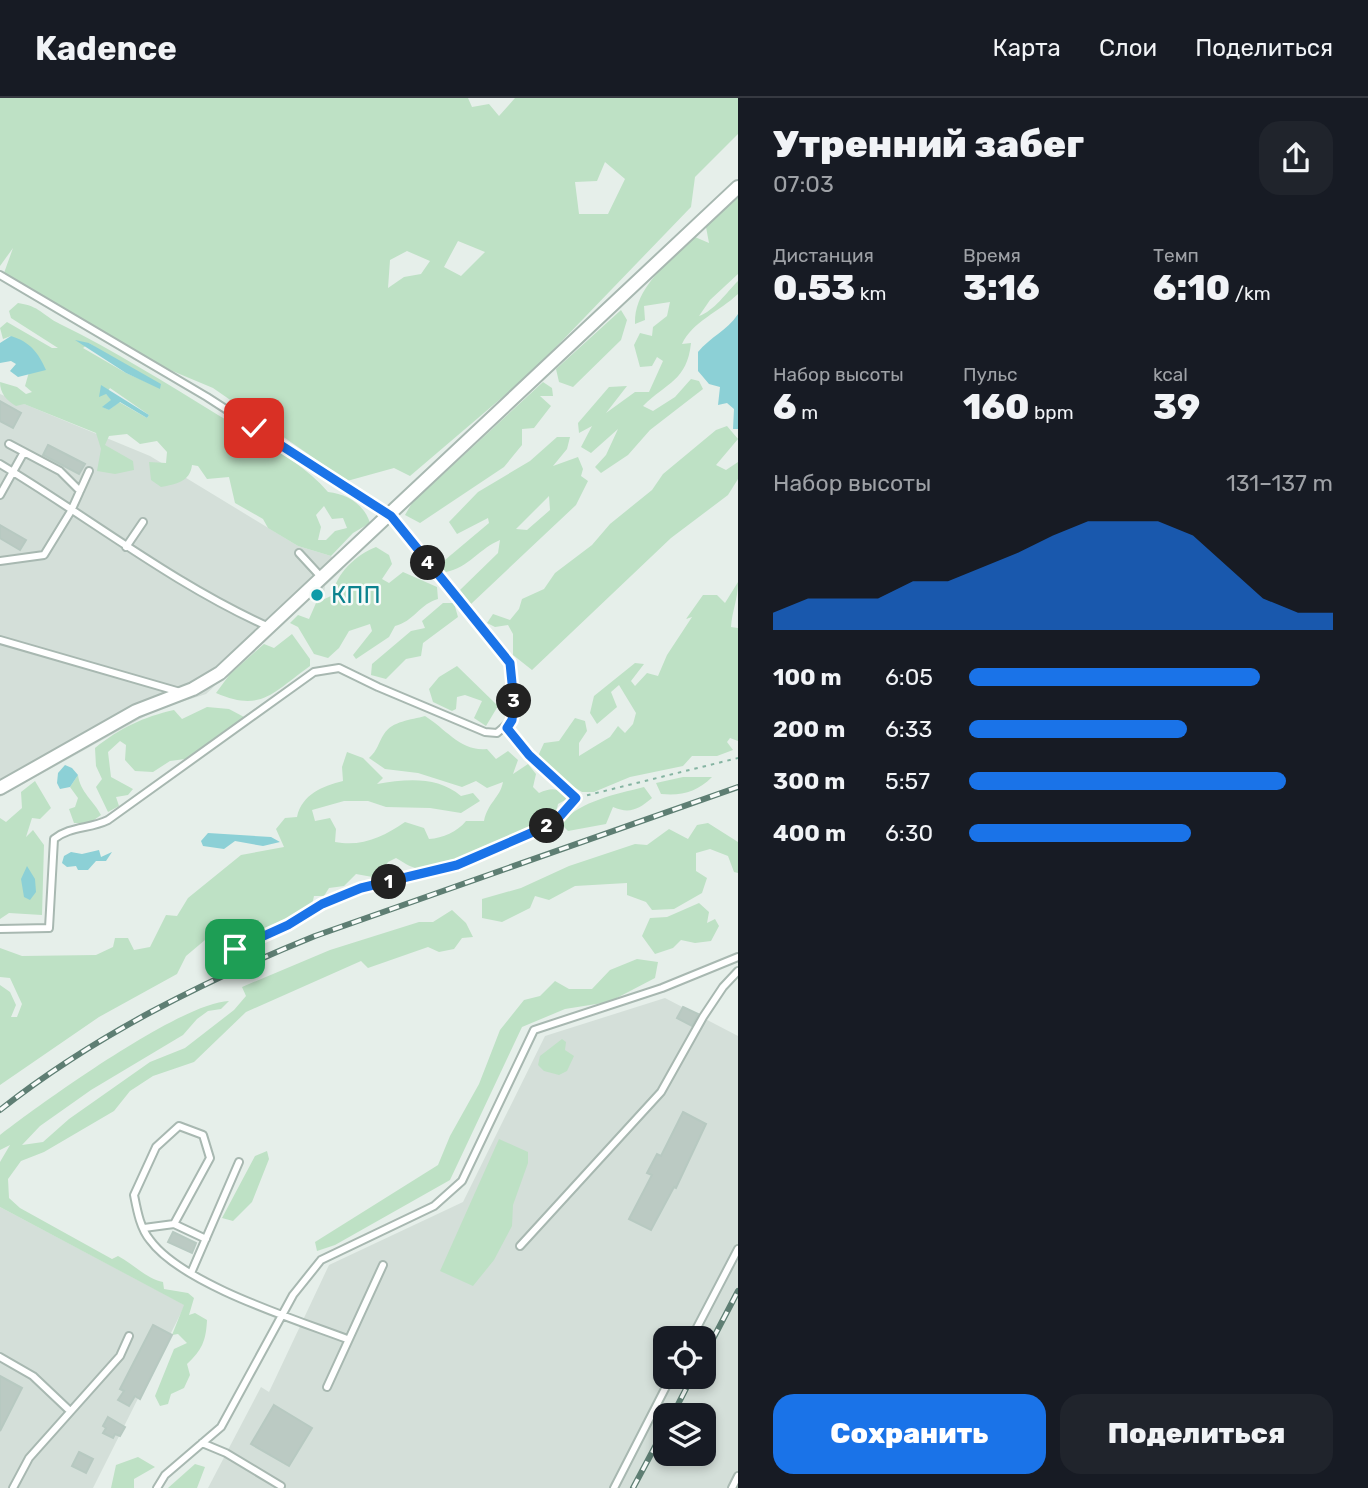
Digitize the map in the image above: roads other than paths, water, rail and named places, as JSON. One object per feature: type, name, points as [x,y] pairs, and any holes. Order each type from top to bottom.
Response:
[{"type":"street","points":[[0,788],[136,711],[220,673],[391,516],[738,187]]},
{"type":"lane","points":[[0,275],[207,397],[391,516],[510,663],[514,703],[512,720],[507,728],[497,733],[485,732],[339,668],[314,672],[108,820],[93,827],[62,832],[54,839],[49,928],[0,929]]},
{"type":"lane","points":[[9,444],[60,471],[80,491]]},
{"type":"lane","points":[[0,495],[24,452]]},
{"type":"lane","points":[[0,464],[126,547],[243,616],[269,627]]},
{"type":"lane","points":[[0,561],[44,555],[71,511],[89,471]]},
{"type":"lane","points":[[126,547],[143,522]]},
{"type":"lane","points":[[299,553],[322,578]]},
{"type":"lane","points":[[0,640],[181,692]]},
{"type":"lane","points":[[157,1488],[164,1475],[220,1427],[293,1294],[321,1260],[433,1206],[462,1181],[534,1030],[663,988],[738,957]]},
{"type":"lane","points":[[520,1245],[661,1092],[716,997],[738,971]]},
{"type":"lane","points":[[174,1224],[210,1158],[203,1135],[179,1126],[156,1147],[134,1195],[148,1239],[168,1261],[247,1302],[347,1339]]},
{"type":"lane","points":[[191,1272],[239,1162]]},
{"type":"lane","points":[[144,1228],[174,1224],[206,1239]]},
{"type":"lane","points":[[698,1326],[738,1249]]},
{"type":"lane","points":[[327,1388],[347,1339],[383,1265]]},
{"type":"lane","points":[[13,1488],[29,1458],[120,1356],[129,1336]]},
{"type":"lane","points":[[0,1357],[33,1376],[71,1411]]},
{"type":"lane","points":[[614,1488],[665,1389]]},
{"type":"lane","points":[[202,1443],[226,1453],[281,1486]]},
{"type":"lane","points":[[732,1488],[738,1476]]},
{"type":"water","points":[[738,314],[738,429],[733,429],[734,409],[727,403],[718,405],[720,387],[709,384],[698,371],[698,352]]},
{"type":"water","points":[[11,336],[33,348],[46,370],[18,377],[10,371],[16,364],[11,361],[0,363],[0,343]]},
{"type":"water","points":[[75,340],[89,343],[161,384],[160,389],[126,373]]},
{"type":"water","points":[[101,385],[149,415],[147,418],[120,402],[109,410],[102,407],[111,400],[106,394],[99,397]]},
{"type":"water","points":[[65,765],[78,775],[70,787],[60,789],[57,783],[58,773]]},
{"type":"water","points":[[208,833],[271,837],[280,842],[263,846],[235,841],[224,849],[203,846],[201,841]]},
{"type":"water","points":[[99,850],[101,857],[112,852],[106,861],[96,861],[88,870],[78,870],[76,866],[67,867],[62,863],[64,856],[71,852],[82,854]]},
{"type":"water","points":[[27,866],[35,879],[36,892],[30,900],[24,897],[21,879]]},
{"type":"railway","points":[[0,1110],[36,1083],[112,1034],[192,991],[273,953],[738,787]]},
{"type":"railway","points":[[716,1333],[738,1291]]},
{"type":"railway","points":[[679,1403],[686,1389]]},
{"type":"railway","points":[[633,1488],[653,1450]]},
{"type":"place","name":"КПП","points":[[317,595]]}]
